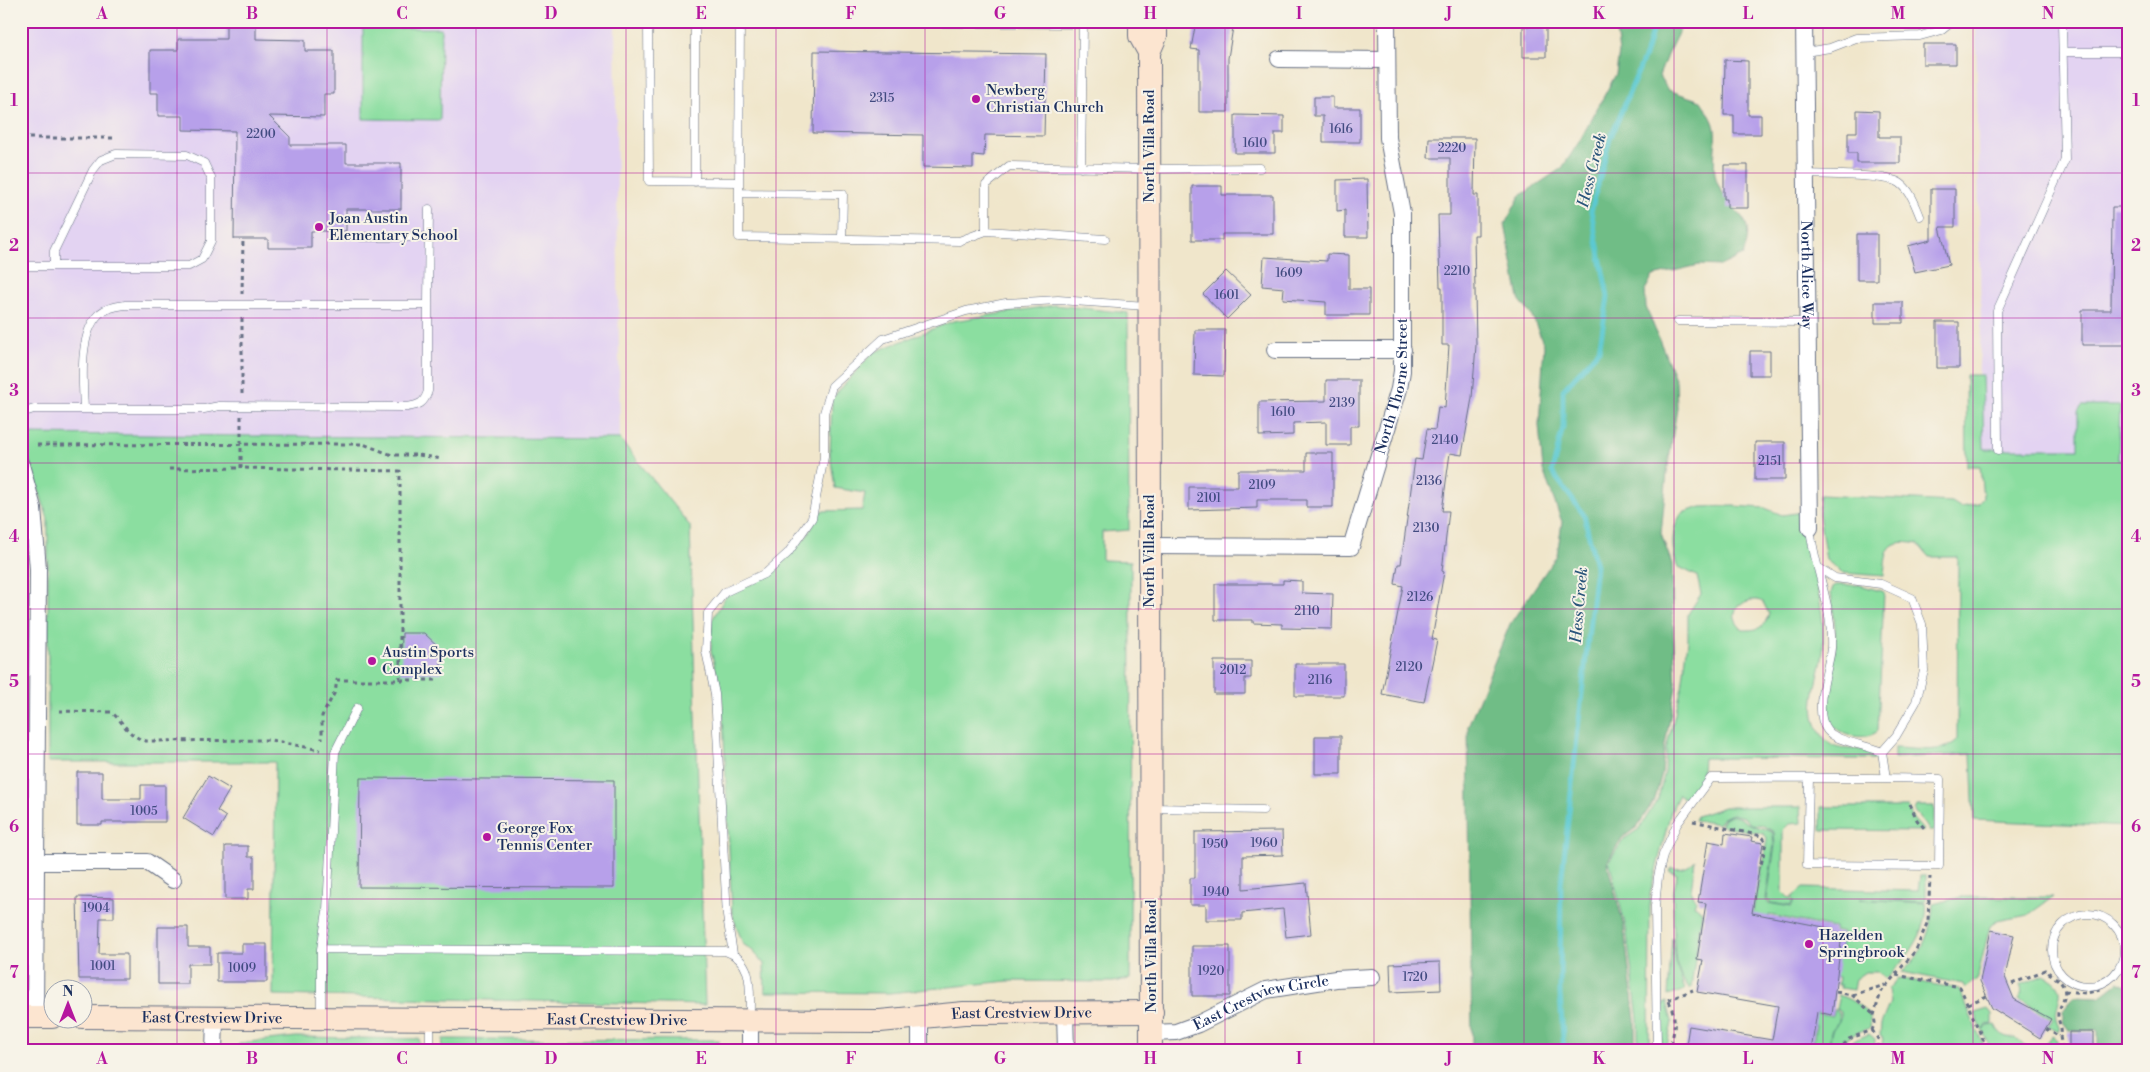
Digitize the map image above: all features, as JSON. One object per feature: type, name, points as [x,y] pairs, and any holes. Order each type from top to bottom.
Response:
[{"type":"street","name":"North Villa Road","points":[[1140,21],[1140,36],[1149,52]]},
{"type":"street","name":"North Villa Road","points":[[1151,1032],[1149,808],[1149,52],[1156,36],[1156,21]]},
{"type":"street","name":"North Thorne Street","points":[[1149,546],[1351,547],[1399,389],[1403,350],[1402,213],[1388,138],[1387,21]]},
{"type":"street","name":"North Alice Way","points":[[1804,21],[1810,528]]},
{"type":"street","points":[[1279,59],[1387,60]]},
{"type":"street","points":[[1275,350],[1403,350]]},
{"type":"street","points":[[21,465],[34,508],[38,569],[29,862],[36,1017]]},
{"type":"street","points":[[29,862],[146,862],[173,880]]},
{"type":"street","name":"East Crestview Circle","points":[[1151,1032],[1176,1032],[1198,1024],[1266,990],[1372,977]]},
{"type":"street","points":[[1065,1012],[1066,1051]]},
{"type":"street","name":"East Crestview Drive","points":[[92,1017],[880,1021],[964,1013],[1065,1012],[1151,1032]]},
{"type":"street","points":[[920,1017],[920,1051]]},
{"type":"street","points":[[214,1051],[215,1019]]},
{"type":"street","points":[[750,1020],[750,1051]]},
{"type":"lane","points":[[648,21],[649,181],[739,182]]},
{"type":"lane","points":[[695,21],[695,182]]},
{"type":"lane","points":[[731,21],[1083,24],[1081,168]]},
{"type":"lane","points":[[740,21],[739,237],[959,241],[986,231],[1105,239]]},
{"type":"lane","points":[[1804,52],[1830,48],[1856,38],[1920,36],[1942,30],[1953,21]]},
{"type":"lane","points":[[1998,450],[1997,311],[2065,160],[2062,21]]},
{"type":"lane","points":[[2063,52],[2129,52]]},
{"type":"lane","points":[[21,266],[54,266],[189,266],[202,259],[211,240],[211,178],[204,163],[187,155],[116,154],[101,160],[93,170],[54,251],[54,266]]},
{"type":"lane","points":[[986,231],[986,185],[1009,166],[1149,169],[1260,168]]},
{"type":"lane","points":[[1806,174],[1877,178],[1899,182],[1911,195],[1920,216]]},
{"type":"lane","points":[[739,193],[843,194],[842,239]]},
{"type":"lane","points":[[21,413],[34,409],[204,409],[219,406],[407,407],[419,405],[426,399],[428,391],[429,209]]},
{"type":"lane","points":[[362,237],[428,237]]},
{"type":"lane","points":[[733,954],[727,916],[715,694],[706,651],[708,613],[725,592],[766,574],[788,553],[812,518],[824,457],[824,413],[832,386],[883,339],[966,311],[1006,303],[1058,300],[1149,306]]},
{"type":"lane","points":[[84,409],[83,362],[86,340],[91,326],[99,314],[112,307],[124,305],[428,305]]},
{"type":"lane","points":[[1678,321],[1808,322]]},
{"type":"lane","points":[[1810,528],[1811,543],[1828,615],[1831,647],[1820,709],[1827,730],[1840,740],[1870,746],[1882,752]]},
{"type":"lane","points":[[1818,568],[1835,578],[1881,584],[1912,598],[1922,624],[1924,671],[1916,702],[1896,736],[1882,752],[1886,778]]},
{"type":"lane","points":[[321,1018],[320,949],[327,911],[335,752],[357,708]]},
{"type":"lane","points":[[1657,1051],[1655,906],[1658,877],[1663,855],[1677,824],[1711,778],[1808,778],[1886,778],[1940,779],[1939,866],[1807,864],[1808,778]]},
{"type":"lane","points":[[1149,808],[1263,810]]},
{"type":"lane","points":[[2119,930],[2124,946],[2123,958],[2119,969],[2111,978],[2101,984],[2083,986],[2067,980],[2058,972],[2053,961],[2054,938],[2060,927],[2069,920],[2080,915],[2092,915],[2104,918],[2119,930],[2129,930]]},
{"type":"lane","points":[[320,949],[716,951],[733,954],[740,958],[748,973],[750,1020]]},
{"type":"lane","points":[[430,1018],[430,1051]]},
{"type":"path","points":[[21,138],[113,138]]},
{"type":"path","points":[[242,295],[243,238]]},
{"type":"path","points":[[242,312],[242,395]]},
{"type":"path","points":[[241,413],[241,468]]},
{"type":"path","points":[[38,445],[364,444],[392,454],[419,455],[442,459]]},
{"type":"path","points":[[169,469],[241,468],[400,471],[400,680]]},
{"type":"path","points":[[322,738],[322,716],[335,692],[337,680],[438,680]]},
{"type":"path","points":[[59,711],[111,712],[134,737],[146,740],[271,740],[320,750]]},
{"type":"path","points":[[1910,804],[1917,820],[1928,832]]},
{"type":"path","points":[[1695,822],[1762,836],[1766,842],[1760,864]]},
{"type":"path","points":[[1838,1051],[1849,1039],[1872,1030],[1875,1023],[1874,1015],[1881,992],[1916,950],[1928,921],[1930,876]]},
{"type":"path","points":[[2012,984],[2045,970],[2059,980],[2065,990],[2058,1014],[2062,1031],[2060,1037],[2063,1051]]},
{"type":"path","points":[[1896,975],[1960,987],[1988,1051]]},
{"type":"path","points":[[1836,992],[1852,995],[1887,984]]},
{"type":"path","points":[[1664,1002],[1693,990]]},
{"type":"path","points":[[2065,990],[2086,993],[2101,990]]},
{"type":"path","points":[[1852,995],[1874,1015]]},
{"type":"path","points":[[1968,1004],[1987,996]]},
{"type":"path","points":[[1668,1000],[1675,1016],[1669,1051]]},
{"type":"path","points":[[2046,1029],[2060,1037]]},
{"type":"path","points":[[1872,1030],[1878,1040],[1878,1051]]},
{"type":"shaded area","name":"Joan Austin Elementary School","points":[[21,21],[615,21],[620,439],[21,434]]},
{"type":"shaded area","points":[[1976,21],[2129,21],[2129,462],[1973,463],[1981,330]]},
{"type":"green space","points":[[1611,21],[1684,21],[1659,76],[1668,90],[1701,101],[1711,118],[1715,129],[1714,166],[1716,180],[1725,197],[1746,224],[1748,232],[1747,242],[1743,255],[1720,266],[1699,265],[1653,276],[1645,290],[1646,307],[1676,381],[1677,408],[1667,472],[1661,534],[1672,564],[1676,687],[1664,749],[1662,773],[1655,799],[1637,827],[1622,838],[1607,862],[1624,927],[1635,1020],[1635,1051],[1472,1051],[1468,726],[1510,624],[1557,555],[1562,522],[1543,470],[1539,425],[1544,345],[1532,316],[1519,299],[1505,224],[1520,196],[1562,168],[1579,142],[1616,74],[1619,52],[1616,30]]},
{"type":"green space","points":[[363,28],[441,28],[440,120],[363,119]]},
{"type":"green space","points":[[1055,305],[1128,313],[1129,530],[1102,532],[1102,560],[1131,561],[1130,979],[1113,982],[1008,981],[889,993],[765,992],[764,964],[753,951],[743,944],[732,914],[722,694],[711,651],[712,620],[726,596],[770,575],[807,536],[821,511],[862,510],[865,493],[835,488],[830,454],[832,399],[872,353],[953,321]]},
{"type":"green space","points":[[1966,375],[1982,375],[1984,449],[2078,449],[2078,412],[2082,406],[2120,406],[2118,460],[2129,461],[2129,827],[1974,820],[1971,754],[1894,758],[1894,748],[1944,748],[1957,740],[1958,557],[1929,557],[1918,544],[1900,543],[1894,544],[1887,552],[1884,576],[1843,573],[1826,560],[1819,514],[1820,495],[1952,502],[1960,507],[1978,504],[1983,498],[1980,466],[1967,466]]},
{"type":"green space","name":"Austin Sports Complex","points":[[21,434],[620,439],[690,526],[705,1005],[273,995],[275,762],[48,762],[48,519]]},
{"type":"green space","points":[[1701,507],[1765,508],[1782,515],[1803,512],[1822,614],[1823,651],[1813,705],[1817,725],[1824,738],[1833,746],[1864,750],[1878,759],[1703,758],[1701,784],[1686,800],[1679,794],[1671,811],[1650,894],[1649,1051],[1638,1051],[1638,1019],[1626,928],[1609,861],[1624,839],[1639,829],[1658,799],[1665,772],[1666,749],[1682,687],[1688,641],[1688,614],[1701,594],[1697,576],[1677,566],[1673,538],[1678,519],[1682,513]],"holes":[[[1751,600],[1763,602],[1769,614],[1767,619],[1759,628],[1743,630],[1735,618],[1736,609],[1738,605]]]},
{"type":"green space","points":[[1836,585],[1860,585],[1884,592],[1878,731],[1872,735],[1857,736],[1842,732],[1835,728],[1827,715],[1825,699],[1835,650],[1831,593]]},
{"type":"green space","points":[[1916,806],[1934,806],[1934,831],[1929,831],[1914,811]]},
{"type":"green space","points":[[1724,807],[1800,807],[1801,823],[1789,824],[1783,830],[1783,892],[1793,902],[1790,906],[1771,903],[1767,899],[1775,845],[1774,832],[1762,825],[1751,824],[1743,817],[1732,814],[1723,818],[1718,824],[1695,820],[1697,816]]},
{"type":"green space","points":[[1821,807],[1908,807],[1913,819],[1924,831],[1821,830]]},
{"type":"green space","points":[[1731,815],[1773,833],[1774,845],[1766,899],[1768,903],[1791,907],[1794,901],[1791,898],[1803,888],[1918,891],[1920,876],[1926,876],[1926,902],[1859,899],[1926,903],[1926,914],[1920,935],[1900,964],[1885,979],[1877,972],[1865,972],[1855,979],[1853,990],[1840,988],[1841,985],[1838,985],[1839,977],[1835,976],[1831,953],[1840,955],[1843,933],[1834,931],[1834,928],[1769,915],[1764,942],[1749,934],[1767,838],[1764,834],[1720,825],[1724,818]]},
{"type":"green space","points":[[1695,860],[1691,891],[1696,900],[1694,905],[1702,912],[1691,988],[1689,989],[1681,977],[1676,963],[1673,895],[1677,874],[1669,871],[1671,868],[1684,868]]},
{"type":"green space","points":[[1961,897],[2053,897],[2028,915],[1997,921],[1990,926],[1977,979],[1965,988],[1963,984],[1902,972],[1915,958],[1925,941],[1931,923],[1933,904]]},
{"type":"green space","points":[[1672,938],[1675,962],[1685,990],[1668,996]]},
{"type":"green space","points":[[2044,975],[2054,981],[2059,987],[2060,998],[2057,1019],[2060,1027],[2058,1032],[2048,1026],[2053,1019],[2019,999],[2023,993],[2020,985]]},
{"type":"green space","points":[[1898,978],[1959,989],[1986,1051],[1881,1051],[1883,1038],[1880,1036],[1881,1024],[1890,1002],[1888,989]]},
{"type":"green space","points":[[2118,982],[2129,987],[2129,1051],[2098,1051],[2098,1030],[2069,1030],[2063,1022],[2063,1011],[2074,996],[2099,997]]},
{"type":"green space","points":[[1839,995],[1856,1003],[1865,1011],[1869,1016],[1870,1028],[1851,1036],[1836,1049],[1830,1047],[1827,1051],[1812,1051],[1816,1025],[1808,1023],[1810,1011],[1832,1016],[1834,1009],[1839,1013],[1839,1021],[1841,1012],[1836,1009]]},
{"type":"green space","points":[[1667,1002],[1672,1022],[1666,1051],[1661,1051],[1662,1005]]},
{"type":"green space","points":[[1988,1009],[1992,1014],[1992,1024],[1987,1025],[1984,1030],[1988,1026],[1995,1025],[2003,1035],[2015,1037],[2031,1048],[2044,1045],[2052,1035],[2058,1042],[2059,1051],[1991,1051],[1975,1013]]},
{"type":"green space","points":[[1869,1034],[1875,1039],[1874,1051],[1841,1051],[1848,1043]]},
{"type":"green space","points":[[296,1037],[419,1039],[422,1051],[236,1051],[239,1043]]},
{"type":"green space","points":[[443,1039],[718,1040],[719,1051],[442,1050]]},
{"type":"building","points":[[226,21],[256,21],[256,39],[305,40],[305,51],[334,51],[334,94],[324,94],[324,117],[269,116],[290,137],[290,145],[346,145],[346,163],[401,163],[401,209],[346,209],[346,231],[311,231],[311,248],[268,248],[268,239],[234,239],[235,131],[183,130],[183,116],[158,116],[158,93],[150,93],[150,50],[178,50],[178,39],[226,39]]},
{"type":"building","points":[[1196,21],[1234,21],[1228,58],[1228,112],[1199,112],[1199,50],[1191,49]]},
{"type":"building","points":[[1523,26],[1546,26],[1546,57],[1523,57]]},
{"type":"building","points":[[1923,44],[1956,44],[1956,64],[1923,64]]},
{"type":"building","points":[[814,51],[1046,54],[1044,136],[985,135],[984,156],[973,155],[973,168],[923,167],[923,135],[813,133]]},
{"type":"building","points":[[1725,60],[1748,61],[1748,115],[1761,115],[1761,134],[1734,134],[1734,115],[1724,115]]},
{"type":"building","points":[[1314,97],[1333,97],[1333,108],[1360,108],[1360,142],[1323,142],[1323,116],[1314,116]]},
{"type":"building","points":[[1857,110],[1879,111],[1879,137],[1900,137],[1900,163],[1857,163],[1857,153],[1848,153],[1848,132],[1857,132]]},
{"type":"building","points":[[1235,115],[1284,116],[1284,133],[1275,133],[1275,153],[1235,153]]},
{"type":"building","points":[[1429,138],[1475,138],[1474,195],[1478,195],[1478,235],[1474,235],[1476,345],[1472,398],[1462,455],[1450,453],[1442,511],[1449,511],[1442,571],[1444,572],[1432,639],[1437,640],[1424,702],[1382,694],[1403,586],[1395,584],[1398,564],[1401,564],[1415,459],[1422,460],[1427,429],[1435,430],[1438,407],[1445,408],[1449,345],[1442,345],[1442,287],[1440,287],[1438,215],[1450,215],[1450,158],[1428,158]]},
{"type":"building","points":[[1724,165],[1748,165],[1748,208],[1727,208],[1727,199],[1724,199]]},
{"type":"building","points":[[1367,179],[1368,237],[1345,237],[1345,210],[1337,211],[1337,180]]},
{"type":"building","points":[[1192,186],[1222,186],[1222,195],[1273,195],[1273,234],[1222,234],[1222,240],[1192,240]]},
{"type":"building","points":[[1931,189],[1955,189],[1955,227],[1940,227],[1949,265],[1915,272],[1908,246],[1931,240]]},
{"type":"building","points":[[2112,207],[2129,207],[2129,345],[2082,345],[2082,310],[2111,310]]},
{"type":"building","points":[[1857,234],[1877,234],[1877,280],[1857,280]]},
{"type":"building","points":[[1327,254],[1349,255],[1349,289],[1369,289],[1369,315],[1326,315],[1326,302],[1283,299],[1284,288],[1262,286],[1264,257],[1327,261]]},
{"type":"building","points":[[1226,271],[1251,295],[1227,319],[1203,294]]},
{"type":"building","points":[[1875,302],[1903,302],[1903,323],[1875,323]]},
{"type":"building","points":[[1937,322],[1959,322],[1959,368],[1937,368]]},
{"type":"building","points":[[1195,330],[1225,330],[1224,376],[1194,375]]},
{"type":"building","points":[[1750,351],[1770,351],[1770,375],[1750,375]]},
{"type":"building","points":[[1326,380],[1359,380],[1359,426],[1350,426],[1350,445],[1326,445],[1326,422],[1293,423],[1293,435],[1259,436],[1259,402],[1326,401]]},
{"type":"building","points":[[1755,442],[1785,442],[1785,480],[1755,480]]},
{"type":"building","points":[[1306,453],[1333,453],[1333,507],[1306,507],[1306,500],[1257,500],[1257,508],[1189,510],[1189,487],[1238,487],[1238,470],[1306,470]]},
{"type":"building","points":[[1283,580],[1302,581],[1302,593],[1333,594],[1332,629],[1282,628],[1282,624],[1253,623],[1253,620],[1215,620],[1215,584],[1283,584]]},
{"type":"building","points":[[402,633],[424,633],[441,649],[441,673],[401,673]]},
{"type":"building","points":[[1214,661],[1251,661],[1251,678],[1245,678],[1245,694],[1214,694]]},
{"type":"building","points":[[1295,664],[1344,664],[1344,696],[1295,696]]},
{"type":"building","points":[[1315,736],[1341,736],[1341,774],[1315,774]]},
{"type":"building","points":[[77,772],[102,772],[102,799],[141,799],[141,785],[165,785],[165,822],[102,822],[102,825],[77,825]]},
{"type":"building","points":[[208,776],[230,789],[217,811],[226,817],[214,837],[183,818]]},
{"type":"building","name":"George Fox Tennis Center","points":[[360,778],[614,780],[614,888],[359,887]]},
{"type":"building","points":[[1282,831],[1283,855],[1243,856],[1243,889],[1306,883],[1311,934],[1286,937],[1283,909],[1242,913],[1242,920],[1206,920],[1206,905],[1190,905],[1190,878],[1195,878],[1195,832]]},
{"type":"building","name":"Hazelden Springbrook","points":[[1725,833],[1752,837],[1751,841],[1763,843],[1752,913],[1834,929],[1833,932],[1842,934],[1832,1015],[1817,1012],[1811,1051],[1685,1051],[1689,1026],[1772,1040],[1778,1006],[1697,992],[1703,960],[1697,959],[1706,903],[1698,902],[1708,841],[1724,844]]},
{"type":"building","points":[[225,846],[248,846],[248,857],[254,857],[254,889],[248,889],[248,899],[225,899]]},
{"type":"building","points":[[77,897],[114,898],[114,918],[100,918],[99,954],[127,954],[127,979],[79,979]]},
{"type":"building","points":[[158,927],[188,927],[188,947],[210,947],[210,964],[188,964],[188,984],[158,984]]},
{"type":"building","points":[[1991,930],[2014,935],[2005,977],[2014,999],[2051,1019],[2040,1038],[1992,1008],[1980,981]]},
{"type":"building","points":[[242,944],[267,944],[267,982],[217,982],[217,953],[242,953]]},
{"type":"building","points":[[1192,946],[1230,946],[1230,996],[1192,996]]},
{"type":"building","points":[[1440,962],[1441,990],[1391,992],[1390,964]]},
{"type":"building","points":[[2069,1032],[2094,1032],[2094,1051],[2069,1051]]},
{"type":"waterway","name":"Hess Creek","points":[[1564,1051],[1560,994],[1561,884],[1596,566],[1584,515],[1552,472],[1563,427],[1563,390],[1599,350],[1608,297],[1591,211],[1610,139],[1646,53],[1655,21]]},
{"type":"place","name":"Newberg Christian Church","points":[[976,99]]},
{"type":"place","name":"Joan Austin Elementary School","points":[[319,227]]},
{"type":"place","name":"Austin Sports Complex","points":[[372,661]]},
{"type":"place","name":"George Fox Tennis Center","points":[[487,837]]},
{"type":"place","name":"Hazelden Springbrook","points":[[1809,944]]}]
